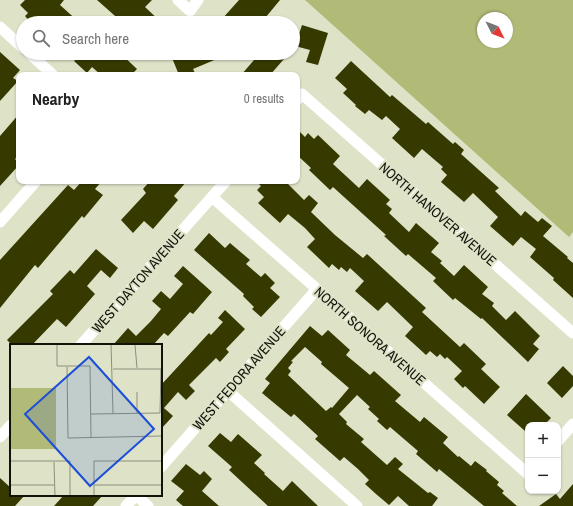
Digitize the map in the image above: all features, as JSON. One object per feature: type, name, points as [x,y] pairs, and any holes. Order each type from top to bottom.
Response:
[{"type":"street","points":[[178,0],[190,10],[198,0]]},
{"type":"street","points":[[0,27],[16,42]]},
{"type":"street","points":[[37,60],[50,72]]},
{"type":"street","name":"NORTH HANOVER AVENUE","points":[[300,97],[573,333]]},
{"type":"street","points":[[0,222],[33,184]]},
{"type":"street","name":"WEST DAYTON AVENUE","points":[[82,344],[223,184]]},
{"type":"street","name":"NORTH SONORA AVENUE","points":[[212,197],[525,471]]},
{"type":"street","name":"WEST FEDORA AVENUE","points":[[162,466],[317,289]]},
{"type":"street","points":[[228,391],[357,506]]},
{"type":"street","points":[[561,438],[573,424]]},
{"type":"street","points":[[0,437],[10,426]]},
{"type":"street","points":[[126,506],[135,496]]},
{"type":"street","points":[[137,496],[148,506]]},
{"type":"green space","points":[[305,0],[573,0],[573,232],[569,237]]},
{"type":"building","points":[[25,0],[64,0],[60,5],[72,16],[25,16],[28,13],[20,5]]},
{"type":"building","points":[[97,0],[152,0],[145,7],[155,16],[115,16]]},
{"type":"building","points":[[239,0],[280,0],[267,16],[225,16]]},
{"type":"building","points":[[302,25],[328,33],[318,65],[306,62],[310,50],[300,47],[300,31]]},
{"type":"building","points":[[0,52],[20,70],[16,72],[13,78],[16,80],[16,83],[0,101]]},
{"type":"building","points":[[127,60],[137,69],[134,72],[98,72],[92,67],[88,72],[86,72],[74,61]]},
{"type":"building","points":[[173,60],[214,60],[193,69],[194,72],[178,72]]},
{"type":"building","points":[[254,60],[283,60],[273,72],[244,72]]},
{"type":"building","points":[[351,61],[390,97],[392,95],[426,124],[428,122],[453,144],[455,142],[464,150],[461,154],[499,188],[495,191],[521,216],[525,211],[538,222],[542,218],[552,226],[543,236],[573,263],[573,298],[553,280],[554,278],[530,257],[536,249],[521,237],[513,246],[490,226],[498,217],[473,193],[464,202],[441,182],[447,175],[441,169],[443,167],[422,149],[414,158],[392,138],[400,129],[386,116],[382,120],[369,110],[365,114],[355,106],[356,105],[343,93],[347,89],[335,78]]},
{"type":"building","points":[[16,117],[16,168],[0,186],[0,136]]},
{"type":"building","points":[[300,132],[305,137],[308,133],[314,139],[318,135],[340,156],[333,164],[359,188],[367,179],[390,200],[386,204],[392,209],[389,213],[409,232],[416,223],[439,243],[431,252],[442,261],[440,263],[454,276],[464,265],[488,287],[482,294],[494,303],[492,306],[506,320],[515,311],[540,336],[533,344],[539,349],[528,362],[482,318],[481,319],[455,298],[453,300],[433,281],[436,278],[408,254],[406,256],[384,236],[386,235],[333,187],[330,190],[309,170],[311,168],[300,158]]},
{"type":"building","points":[[79,184],[99,184],[95,189],[103,195],[84,218],[82,216],[38,268],[35,265],[0,308],[0,260],[68,185],[74,190]]},
{"type":"building","points":[[147,184],[184,184],[174,196],[178,200],[153,229],[144,221],[133,233],[121,220],[146,193],[143,189]]},
{"type":"building","points":[[259,184],[288,184],[304,200],[309,195],[318,203],[311,212],[335,235],[363,258],[367,254],[426,308],[422,312],[460,347],[464,343],[486,364],[481,369],[500,387],[484,404],[465,386],[463,388],[454,379],[462,371],[447,357],[445,359],[440,354],[437,357],[430,351],[426,355],[405,336],[413,327],[387,302],[378,311],[355,291],[364,281],[350,268],[347,272],[341,267],[339,270],[332,264],[329,268],[307,247],[315,239],[305,228],[288,214],[280,223],[258,203],[264,197],[257,190],[261,186]]},
{"type":"building","points":[[209,233],[225,248],[230,243],[250,260],[246,264],[261,277],[265,273],[275,283],[270,288],[280,297],[261,317],[252,309],[254,307],[243,296],[244,294],[194,250]]},
{"type":"building","points":[[96,249],[118,268],[110,278],[101,270],[87,286],[95,294],[66,327],[57,319],[33,344],[11,344],[7,340],[53,294],[50,291],[70,270],[74,274]]},
{"type":"building","points":[[183,266],[212,292],[193,314],[190,312],[168,336],[164,333],[154,344],[114,344],[128,328],[136,336],[151,321],[161,309],[152,301],[161,291],[170,299],[183,284],[174,276]]},
{"type":"building","points":[[225,310],[245,329],[226,349],[229,352],[220,362],[216,358],[189,385],[195,391],[186,400],[178,392],[164,408],[173,416],[162,428],[162,384],[209,333],[211,335],[223,322],[218,318]]},
{"type":"building","points":[[310,326],[322,336],[328,330],[350,350],[346,355],[370,375],[374,371],[401,395],[395,401],[420,422],[424,417],[448,437],[443,443],[458,457],[459,456],[471,466],[475,461],[487,470],[486,471],[499,482],[497,485],[504,491],[502,493],[517,506],[484,506],[439,469],[437,472],[416,454],[418,451],[390,427],[387,430],[377,421],[379,419],[368,409],[370,407],[357,395],[339,414],[347,422],[346,424],[364,439],[361,442],[387,465],[395,457],[403,464],[398,469],[428,493],[430,492],[438,498],[432,506],[409,506],[398,496],[389,505],[365,484],[369,480],[358,469],[344,457],[340,461],[315,439],[318,436],[294,414],[291,417],[262,393],[270,383],[265,379]],"holes":[[[305,347],[322,362],[321,364],[349,388],[332,408],[331,407],[326,411],[288,375],[291,371],[288,368],[293,362],[291,361]]]},
{"type":"building","points":[[563,366],[573,376],[573,386],[562,398],[547,383]]},
{"type":"building","points":[[526,394],[551,418],[547,422],[525,422],[525,431],[507,415]]},
{"type":"building","points":[[220,433],[231,442],[238,434],[262,455],[254,463],[265,473],[264,474],[283,491],[292,481],[318,506],[268,506],[229,470],[232,467],[208,446]]},
{"type":"building","points":[[186,464],[200,475],[204,471],[212,479],[202,491],[219,506],[183,506],[176,500],[184,491],[171,481]]},
{"type":"building","points":[[0,478],[10,487],[10,496],[24,496],[15,506],[0,506]]},
{"type":"building","points":[[573,484],[573,506],[539,506],[556,494],[560,499]]},
{"type":"building","points":[[63,496],[102,496],[93,506],[54,506]]}]
